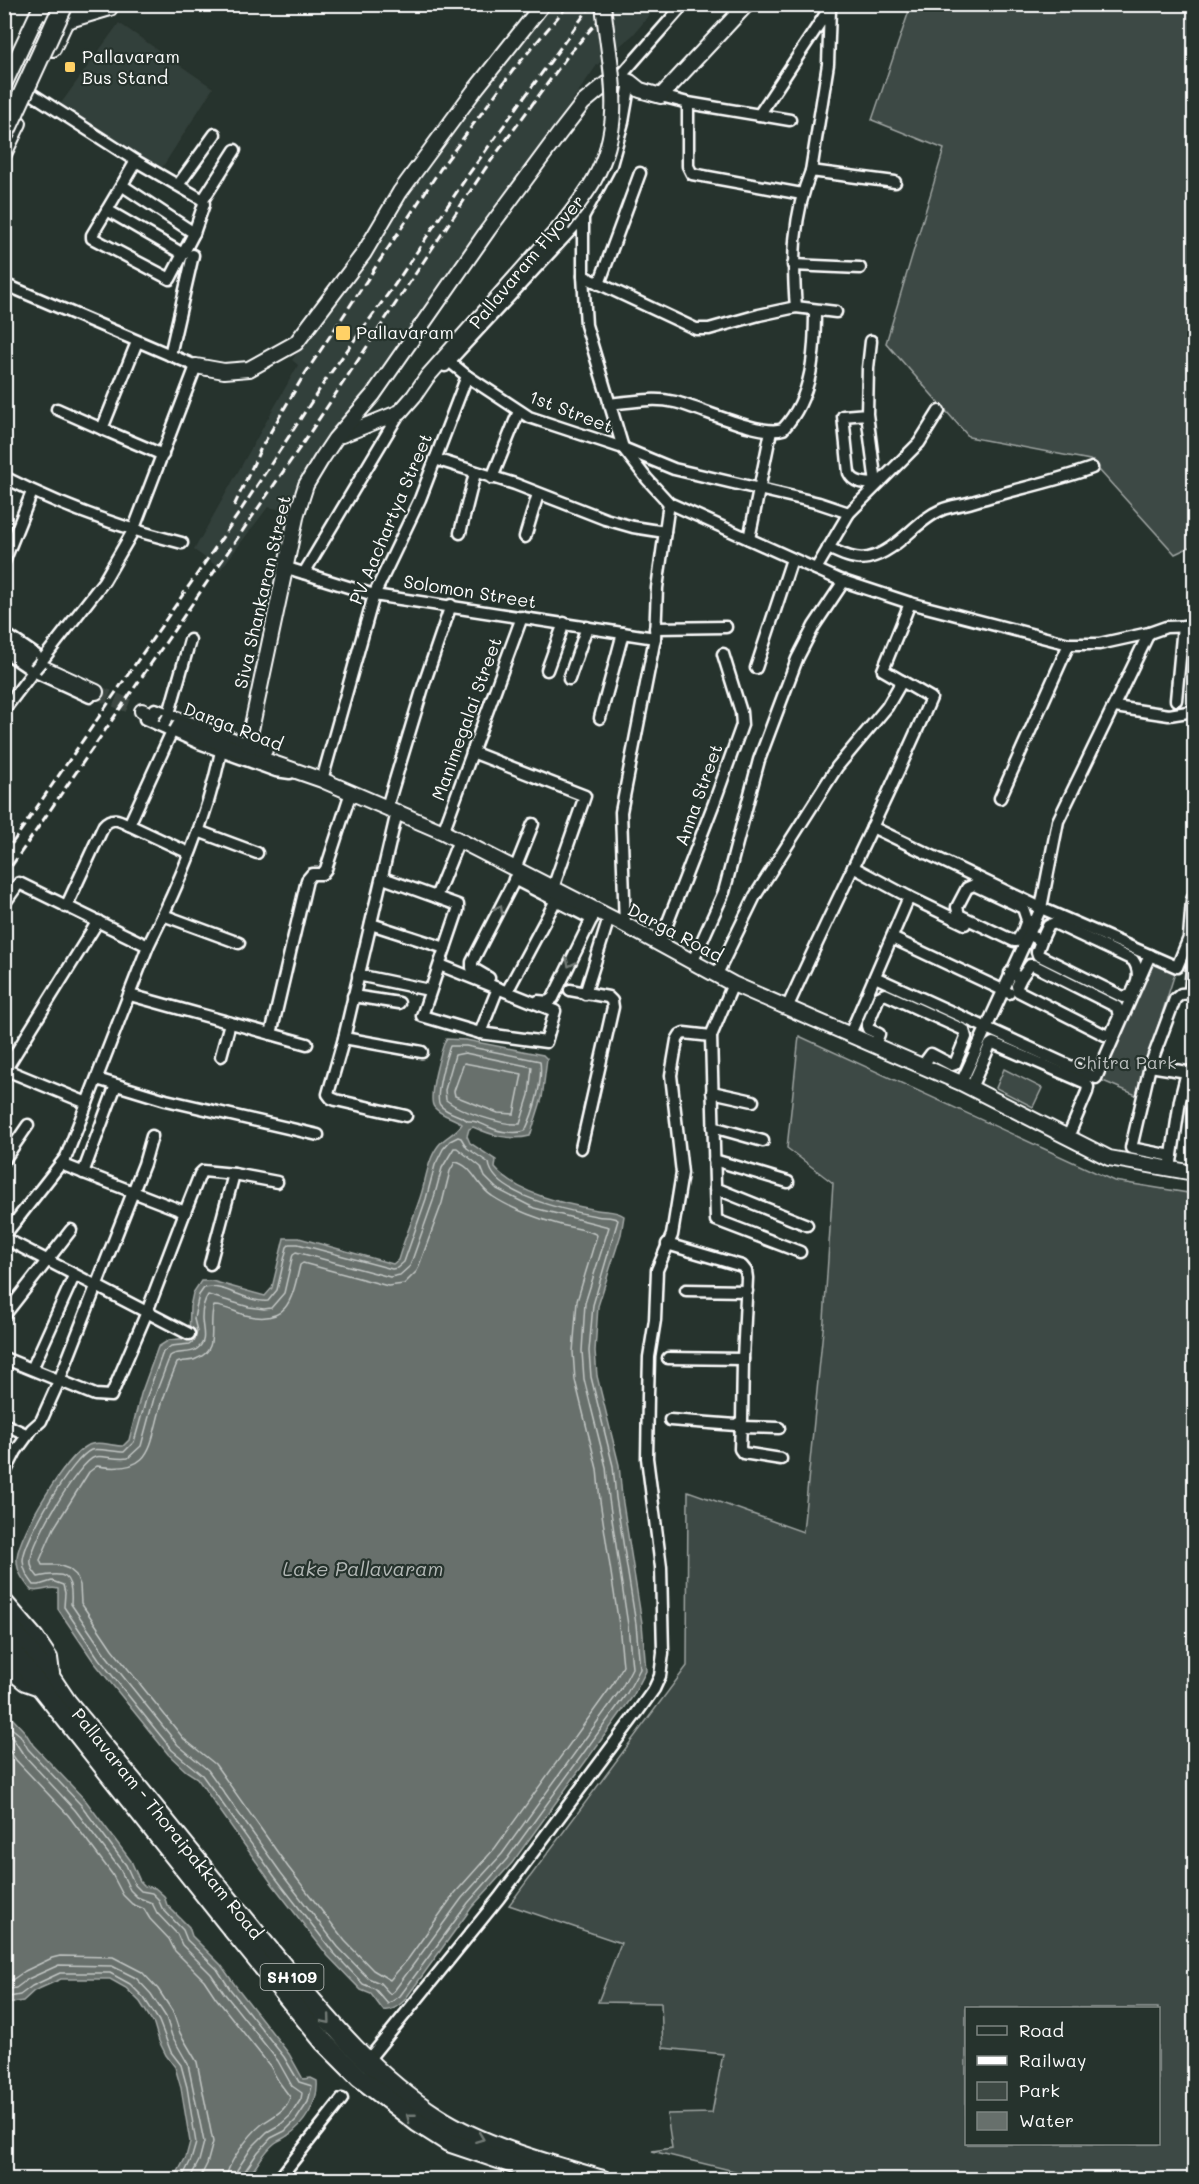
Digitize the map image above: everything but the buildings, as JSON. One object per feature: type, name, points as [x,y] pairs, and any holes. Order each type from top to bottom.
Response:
[{"type":"main road","points":[[4,118],[47,6]]},
{"type":"main road","points":[[4,135],[65,13]]},
{"type":"main road","name":"SH109","points":[[5,1620],[48,1685]]},
{"type":"main road","name":"SH109","points":[[4,1641],[48,1685]]},
{"type":"main road","name":"Pallavaram - Thoraipakkam Road","points":[[48,1685],[67,1702],[332,2026],[404,2094],[438,2118],[464,2132],[542,2162],[603,2180]]},
{"type":"main road","name":"Pallavaram - Thoraipakkam Road","points":[[48,1685],[227,1923],[324,2042],[358,2077],[418,2123],[448,2142],[560,2180]]},
{"type":"street","points":[[4,154],[32,94],[65,13],[74,4]]},
{"type":"street","points":[[5,83],[47,6],[65,13],[110,8],[112,4]]},
{"type":"street","points":[[4,284],[196,366],[225,371],[249,369],[296,343],[364,254],[400,192],[474,91],[543,4]]},
{"type":"street","name":"Pallavaram Flyover","points":[[435,369],[562,225],[594,180],[604,158],[615,106],[603,4]]},
{"type":"street","points":[[304,573],[400,412],[435,369],[443,368],[450,362],[583,217],[611,165],[623,122],[625,80],[652,42],[684,4]]},
{"type":"street","points":[[661,96],[747,4]]},
{"type":"street","points":[[759,115],[832,7]]},
{"type":"street","points":[[796,307],[793,251],[802,194],[811,171],[828,64],[832,7]]},
{"type":"street","points":[[625,80],[640,90],[688,103],[790,120]]},
{"type":"street","name":"Siva Shankaran Street","points":[[248,744],[284,567],[306,485],[335,439],[373,395],[488,230],[583,103],[606,84],[625,80]]},
{"type":"street","points":[[32,94],[136,161],[203,200]]},
{"type":"street","points":[[688,103],[688,166],[692,174],[802,194]]},
{"type":"street","points":[[178,185],[215,134]]},
{"type":"street","points":[[170,355],[188,255],[204,204],[203,200],[235,150]]},
{"type":"street","points":[[136,161],[92,235],[94,239],[168,280],[188,255]]},
{"type":"street","points":[[811,171],[895,182]]},
{"type":"street","points":[[599,284],[640,173]]},
{"type":"street","points":[[123,186],[194,233]]},
{"type":"street","points":[[107,210],[188,255]]},
{"type":"street","points":[[583,217],[586,325],[622,448],[646,479],[669,502],[844,581],[910,603],[1069,644],[1099,644],[1166,627],[1189,626],[1176,700]]},
{"type":"street","points":[[793,265],[860,268]]},
{"type":"street","points":[[583,276],[696,329],[709,329],[796,307],[836,312]]},
{"type":"street","points":[[609,404],[652,399],[675,402],[771,431],[783,429],[790,421],[809,382],[815,337],[815,310]]},
{"type":"street","points":[[871,341],[867,414],[876,484]]},
{"type":"street","points":[[102,429],[137,342]]},
{"type":"street","name":"1st Street","points":[[450,362],[529,417],[622,448],[674,469],[819,503],[849,513]]},
{"type":"street","points":[[4,710],[104,581],[133,531],[196,366]]},
{"type":"street","name":"PV Aachartya Street","points":[[322,780],[374,595],[420,500],[467,376]]},
{"type":"street","points":[[57,409],[163,455]]},
{"type":"street","points":[[492,478],[519,411]]},
{"type":"street","points":[[816,569],[849,513],[919,443],[939,411]]},
{"type":"street","points":[[335,439],[354,429],[379,422],[400,412]]},
{"type":"street","points":[[867,414],[843,416],[849,473],[859,482],[876,484]]},
{"type":"street","points":[[749,539],[771,431]]},
{"type":"street","points":[[435,459],[515,484],[605,519],[633,527],[665,532]]},
{"type":"street","points":[[828,548],[852,557],[867,558],[884,551],[909,535],[941,510],[1010,490],[1056,481],[1092,468]]},
{"type":"street","points":[[460,533],[475,473]]},
{"type":"street","points":[[4,477],[32,492],[133,531],[182,543]]},
{"type":"street","points":[[4,562],[32,492]]},
{"type":"street","points":[[525,537],[538,494]]},
{"type":"street","points":[[625,926],[621,812],[655,633],[657,588],[669,502]]},
{"type":"street","points":[[756,668],[792,559]]},
{"type":"street","name":"Solomon Street","points":[[284,567],[374,595],[623,633],[655,633],[726,627]]},
{"type":"street","points":[[692,963],[724,892],[759,760],[797,659],[814,626],[844,581]]},
{"type":"street","points":[[788,1008],[931,698],[883,670],[910,603]]},
{"type":"street","points":[[406,1116],[331,1098],[328,1094],[344,1038],[382,878],[392,809],[424,684],[452,606]]},
{"type":"street","name":"Manimegalai Street","points":[[443,832],[522,617]]},
{"type":"street","points":[[547,670],[564,623]]},
{"type":"street","points":[[569,679],[587,627]]},
{"type":"street","points":[[4,633],[38,665],[93,695]]},
{"type":"street","points":[[600,718],[623,633]]},
{"type":"street","points":[[966,1085],[986,1028],[1003,990],[1016,976],[1030,965],[1117,1008],[1119,1017],[1111,1034],[1105,1035],[1018,991],[1016,976],[1026,932],[1027,921],[1023,908],[974,885],[967,888],[957,908],[959,915],[1014,941],[1026,932],[1041,908],[1058,821],[1149,633]]},
{"type":"street","points":[[129,825],[167,723],[190,640]]},
{"type":"street","points":[[4,641],[43,668],[93,695]]},
{"type":"street","points":[[1000,798],[1069,644]]},
{"type":"street","points":[[4,651],[85,681]]},
{"type":"street","name":"Anna Street","points":[[659,945],[742,724],[741,711],[723,654]]},
{"type":"street","points":[[716,976],[755,896],[837,767],[887,707],[902,681]]},
{"type":"street","points":[[1115,707],[1169,715],[1194,711]]},
{"type":"street","points":[[145,712],[167,723],[248,744],[289,760],[299,772]]},
{"type":"street","points":[[145,712],[221,751],[287,774],[299,772]]},
{"type":"street","name":"Darga Road","points":[[145,712],[250,755],[322,780],[443,832],[554,894],[594,915],[609,918],[625,926],[716,976],[966,1085],[1109,1158],[1171,1162],[1194,1173]]},
{"type":"street","points":[[189,1334],[74,1276],[4,1237],[66,1157],[148,946],[164,915],[198,831],[221,751]]},
{"type":"street","points":[[472,752],[585,796],[554,894],[480,1033]]},
{"type":"street","points":[[271,1034],[307,880],[312,874],[322,874],[326,869],[351,792]]},
{"type":"street","points":[[66,907],[104,825],[109,819],[115,819],[189,853]]},
{"type":"street","points":[[382,878],[458,905],[422,1016],[480,1033],[546,1042],[555,1011],[503,988],[472,969],[472,962],[516,873],[533,824]]},
{"type":"street","points":[[872,827],[1041,908],[1177,967],[1189,938],[1194,895]]},
{"type":"street","points":[[198,831],[256,853]]},
{"type":"street","points":[[436,897],[459,840]]},
{"type":"street","points":[[853,867],[1020,952],[1130,1003]]},
{"type":"street","points":[[4,904],[19,883],[148,946]]},
{"type":"street","points":[[850,1034],[909,897]]},
{"type":"street","points":[[164,915],[239,943]]},
{"type":"street","points":[[440,965],[542,1002],[548,1002],[553,998],[594,915]]},
{"type":"street","points":[[585,994],[609,918]]},
{"type":"street","points":[[87,1103],[5,1070],[98,921]]},
{"type":"street","points":[[1054,923],[1133,960],[1139,977],[1131,995],[1123,997],[1038,955],[1041,941],[1048,926],[1054,923]]},
{"type":"street","points":[[371,924],[445,948]]},
{"type":"street","points":[[1026,932],[1041,941]]},
{"type":"street","points":[[892,938],[1113,1041]]},
{"type":"street","points":[[1150,1066],[1191,1072],[1180,1100],[1171,1162],[1131,1148],[1150,1066],[1175,999],[1181,994],[1192,992],[1194,943]]},
{"type":"street","points":[[875,977],[1096,1078],[1150,956]]},
{"type":"street","points":[[358,975],[429,990]]},
{"type":"street","points":[[733,984],[711,1036],[716,1220],[800,1252]]},
{"type":"street","points":[[570,990],[608,997],[613,1007],[580,1148]]},
{"type":"street","points":[[875,1045],[879,1034],[868,1029],[867,1026],[879,996],[885,994],[964,1030],[966,1037],[955,1064],[952,1065],[931,1054],[922,1066]]},
{"type":"street","points":[[130,995],[307,1044]]},
{"type":"street","points":[[353,996],[399,1003]]},
{"type":"street","points":[[221,1056],[230,1023]]},
{"type":"street","points":[[368,2060],[500,1898],[639,1710],[660,1676],[663,1653],[661,1567],[647,1458],[648,1395],[657,1270],[672,1235],[682,1173],[671,1076],[677,1040],[680,1035],[684,1033],[711,1036]]},
{"type":"street","points":[[344,1038],[422,1052]]},
{"type":"street","points":[[966,1085],[993,1043],[1086,1083],[1087,1092],[1068,1137]]},
{"type":"street","points":[[96,1079],[166,1100],[318,1135]]},
{"type":"street","points":[[83,1173],[116,1085]]},
{"type":"street","points":[[712,1092],[753,1101]]},
{"type":"street","points":[[4,1160],[28,1125]]},
{"type":"street","points":[[713,1127],[763,1141]]},
{"type":"street","points":[[4,1475],[16,1451],[41,1421],[59,1382],[152,1136]]},
{"type":"street","points":[[714,1160],[788,1182]]},
{"type":"street","points":[[61,1164],[184,1212]]},
{"type":"street","points":[[5,1359],[94,1395],[111,1396],[147,1312],[200,1174],[203,1171],[234,1174],[277,1182]]},
{"type":"street","points":[[210,1264],[234,1174]]},
{"type":"street","points":[[715,1188],[807,1224]]},
{"type":"street","points":[[4,1316],[71,1230]]},
{"type":"street","points":[[667,1245],[742,1266],[746,1271],[743,1359],[744,1419],[741,1425],[740,1449],[743,1453],[781,1460]]},
{"type":"street","points":[[32,1369],[74,1276]]},
{"type":"street","points":[[686,1290],[747,1291]]},
{"type":"street","points":[[668,1358],[743,1359]]},
{"type":"street","points":[[670,1420],[779,1428]]},
{"type":"street","points":[[4,1424],[28,1435]]},
{"type":"street","points":[[4,1600],[36,1637],[50,1658],[48,1685],[25,1683],[4,1666]]},
{"type":"street","points":[[278,2180],[342,2099]]},
{"type":"shaded area","points":[[548,5],[658,5],[633,35],[597,65],[401,346],[308,465],[292,512],[268,507],[221,569],[194,550],[298,365],[292,360],[479,90]]},
{"type":"shaded area","points":[[119,23],[213,88],[160,171],[59,106]]},
{"type":"green space","points":[[911,5],[1194,5],[1194,545],[1175,554],[1090,460],[969,437],[886,343],[944,149],[872,120]]},
{"type":"green space","name":"Chitra Park","points":[[1152,956],[1177,967],[1136,1095],[1096,1078]]},
{"type":"green space","points":[[799,1036],[1114,1181],[1194,1194],[1194,2179],[771,2180],[652,2151],[672,2148],[667,2114],[712,2113],[723,2054],[663,2048],[661,2003],[598,2002],[621,1943],[509,1905],[687,1666],[688,1491],[803,1532],[824,1320],[833,1183],[787,1148]]},
{"type":"green space","points":[[1004,1069],[1042,1088],[1033,1107],[996,1088]]},
{"type":"water","name":"Lake Pallavaram","points":[[446,1039],[466,1040],[543,1055],[547,1059],[542,1098],[530,1136],[515,1138],[501,1136],[473,1127],[469,1129],[467,1136],[470,1143],[496,1160],[495,1168],[516,1185],[556,1201],[624,1216],[621,1234],[598,1306],[595,1351],[597,1376],[619,1465],[642,1623],[646,1671],[633,1696],[512,1863],[472,1907],[404,2001],[394,2008],[383,2010],[371,1994],[361,1990],[328,1956],[270,1881],[197,1778],[168,1754],[94,1662],[58,1609],[58,1589],[31,1590],[19,1571],[17,1557],[35,1514],[56,1480],[78,1453],[91,1444],[123,1446],[129,1440],[141,1394],[158,1347],[169,1340],[189,1338],[190,1307],[193,1293],[201,1281],[212,1281],[265,1296],[272,1288],[284,1238],[299,1238],[393,1264],[398,1260],[434,1152],[462,1124],[441,1113],[432,1102],[436,1074]]},
{"type":"water","points":[[5,1715],[13,1719],[33,1745],[86,1801],[131,1861],[140,1881],[145,1886],[155,1888],[164,1896],[167,1905],[189,1927],[192,1936],[221,1965],[289,2054],[303,2079],[311,2078],[317,2081],[313,2105],[299,2126],[276,2142],[263,2155],[247,2179],[174,2179],[186,2157],[190,2142],[181,2088],[175,2067],[159,2041],[154,2024],[140,2002],[126,1988],[110,1979],[61,1979],[34,1991],[23,2001],[5,2006]]},
{"type":"tunnel","points":[[96,692],[142,711]]},
{"type":"railway","points":[[234,506],[260,450],[301,380],[441,168],[514,69],[569,4]]},
{"type":"railway","points":[[4,855],[239,513],[327,378],[396,283],[468,175],[592,4]]},
{"type":"railway","points":[[4,877],[305,440],[485,169],[569,54],[613,4]]},
{"type":"place","name":"Pallavaram Bus Stand","points":[[70,67]]},
{"type":"place","name":"Pallavaram","points":[[343,333]]}]
